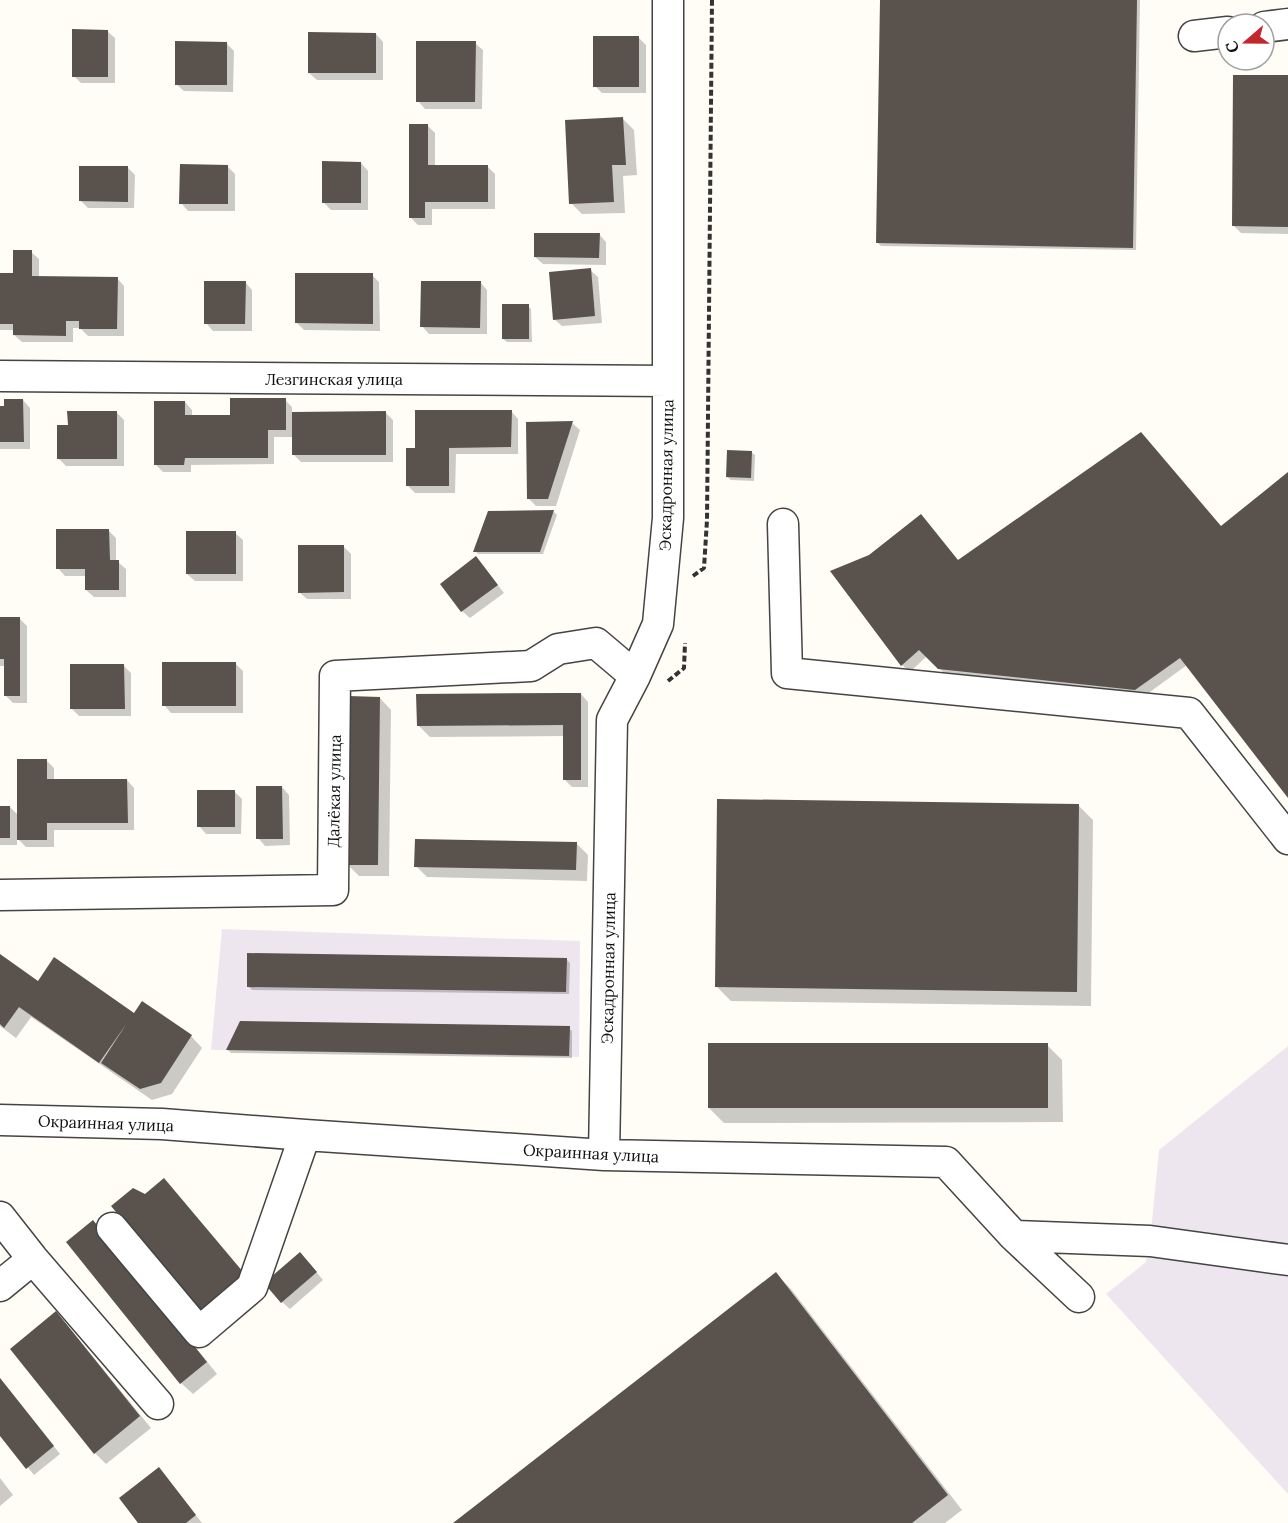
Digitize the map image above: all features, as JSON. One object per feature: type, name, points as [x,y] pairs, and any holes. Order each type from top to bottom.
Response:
[{"type":"street","name":"Эскадронная улица","points":[[604,1155],[612,720],[658,624],[668,518],[668,0]]},
{"type":"street","points":[[1194,36],[1216,33]]},
{"type":"street","name":"Лезгинская улица","points":[[0,376],[668,381]]},
{"type":"street","points":[[783,524],[787,673],[1189,713],[1288,838]]},
{"type":"street","name":"Далёкая улица","points":[[0,895],[333,890],[335,676],[531,666],[558,649],[596,643],[635,676]]},
{"type":"street","name":"Окраинная улица","points":[[0,1120],[162,1124],[604,1155],[945,1162],[1014,1236],[1079,1297]]},
{"type":"street","points":[[112,1228],[199,1332],[252,1287],[305,1135]]},
{"type":"street","points":[[0,1217],[33,1259],[158,1404]]},
{"type":"street","points":[[1014,1236],[1150,1241],[1288,1260]]},
{"type":"street","points":[[0,1286],[33,1259]]},
{"type":"shaded area","points":[[222,929],[580,941],[579,1057],[211,1050]]},
{"type":"shaded area","points":[[1288,1046],[1288,1494],[1106,1294],[1146,1262],[1159,1150]]},
{"type":"building","points":[[880,0],[1137,0],[1133,248],[876,243]]},
{"type":"building","points":[[72,29],[108,30],[108,77],[72,77]]},
{"type":"building","points":[[308,32],[376,33],[376,73],[308,73]]},
{"type":"building","points":[[593,36],[639,36],[639,87],[593,87]]},
{"type":"building","points":[[175,41],[227,42],[227,85],[175,85]]},
{"type":"building","points":[[416,41],[476,41],[475,102],[416,102]]},
{"type":"building","points":[[1233,75],[1288,75],[1288,227],[1232,226]]},
{"type":"building","points":[[623,117],[626,165],[612,165],[614,202],[569,204],[565,120]]},
{"type":"building","points":[[409,124],[428,124],[428,165],[488,165],[488,202],[425,202],[425,218],[409,218]]},
{"type":"building","points":[[322,161],[361,162],[361,203],[322,203]]},
{"type":"building","points":[[180,164],[228,165],[228,204],[179,204]]},
{"type":"building","points":[[79,166],[128,166],[128,202],[79,201]]},
{"type":"building","points":[[534,233],[600,233],[599,258],[534,257]]},
{"type":"building","points":[[13,250],[32,250],[32,276],[118,277],[117,329],[79,329],[79,321],[66,321],[66,336],[13,335],[13,324],[0,324],[0,273],[13,273]]},
{"type":"building","points":[[591,268],[595,316],[553,320],[549,272]]},
{"type":"building","points":[[295,273],[373,273],[373,324],[295,323]]},
{"type":"building","points":[[204,281],[246,281],[245,324],[204,324]]},
{"type":"building","points":[[421,281],[481,281],[480,328],[420,327]]},
{"type":"building","points":[[502,304],[529,304],[529,339],[502,339]]},
{"type":"building","points":[[230,398],[286,398],[286,430],[268,430],[268,458],[185,458],[184,465],[154,465],[154,401],[185,401],[185,415],[230,415]]},
{"type":"building","points":[[4,399],[23,399],[24,442],[0,442],[0,406],[4,406]]},
{"type":"building","points":[[415,410],[512,410],[511,447],[449,448],[449,486],[406,486],[406,448],[415,448]]},
{"type":"building","points":[[67,411],[117,411],[117,459],[57,459],[57,425],[68,425]]},
{"type":"building","points":[[386,411],[386,455],[292,455],[292,412]]},
{"type":"building","points":[[573,421],[548,499],[527,499],[526,422]]},
{"type":"building","points":[[1141,432],[1221,526],[1288,472],[1288,798],[1180,658],[1135,690],[938,669],[919,650],[901,666],[830,571],[869,555],[921,514],[958,560]]},
{"type":"building","points":[[727,450],[752,451],[751,478],[726,477]]},
{"type":"building","points":[[554,510],[540,552],[473,552],[488,511]]},
{"type":"building","points":[[56,529],[109,529],[110,560],[119,560],[119,590],[85,590],[85,569],[56,569]]},
{"type":"building","points":[[186,531],[236,531],[236,574],[186,574]]},
{"type":"building","points":[[298,545],[344,545],[344,592],[298,593]]},
{"type":"building","points":[[476,556],[498,585],[461,612],[440,584]]},
{"type":"building","points":[[0,617],[20,617],[20,696],[4,696],[4,659],[0,659]]},
{"type":"building","points":[[162,662],[236,662],[236,706],[162,706]]},
{"type":"building","points":[[70,664],[124,664],[125,709],[70,709]]},
{"type":"building","points":[[581,693],[581,780],[563,780],[563,725],[417,726],[416,694]]},
{"type":"building","points":[[348,696],[380,697],[378,865],[346,865]]},
{"type":"building","points":[[17,759],[47,759],[47,779],[127,779],[128,823],[47,823],[47,840],[17,840]]},
{"type":"building","points":[[256,786],[282,786],[283,839],[256,839]]},
{"type":"building","points":[[197,790],[235,790],[235,827],[197,827]]},
{"type":"building","points":[[717,799],[1079,804],[1077,992],[715,987]]},
{"type":"building","points":[[0,806],[10,806],[10,838],[0,838]]},
{"type":"building","points":[[415,839],[577,842],[576,870],[414,867]]},
{"type":"building","points":[[247,953],[567,958],[566,992],[247,987]]},
{"type":"building","points":[[0,954],[38,981],[54,957],[134,1013],[142,1001],[192,1035],[161,1083],[140,1089],[101,1063],[127,1023],[99,1063],[19,1007],[4,1028],[0,1024]]},
{"type":"building","points":[[240,1021],[570,1026],[569,1056],[226,1050]]},
{"type":"building","points":[[708,1043],[1048,1043],[1048,1108],[708,1108]]},
{"type":"building","points":[[164,1178],[249,1279],[203,1317],[111,1206],[133,1188],[145,1194]]},
{"type":"building","points":[[93,1220],[207,1362],[180,1384],[66,1242]]},
{"type":"building","points":[[300,1252],[317,1272],[281,1303],[264,1283]]},
{"type":"building","points":[[776,1272],[948,1495],[912,1523],[453,1523]]},
{"type":"building","points":[[56,1311],[140,1416],[94,1454],[10,1349]]},
{"type":"building","points":[[0,1378],[54,1446],[26,1469],[0,1436]]},
{"type":"building","points":[[159,1467],[196,1515],[186,1523],[138,1523],[119,1498]]}]
